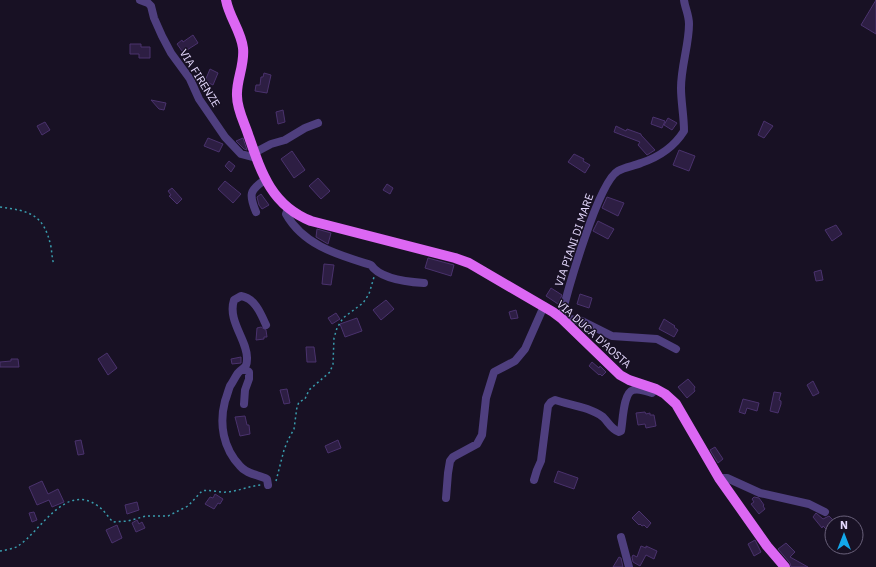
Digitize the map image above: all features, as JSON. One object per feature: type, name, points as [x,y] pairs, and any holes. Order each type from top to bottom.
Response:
[{"type":"main road","name":"VIA DUCA D'AOSTA","points":[[226,0],[243,49],[243,64],[238,82],[237,98],[255,156],[265,180],[272,192],[288,209],[311,222],[455,258],[469,263],[506,286],[544,306],[563,320],[620,375],[629,380],[656,389],[665,394],[676,404],[719,478],[767,546],[785,567]]},
{"type":"street","name":"VIA FIRENZE","points":[[140,0],[151,6],[154,18],[171,53],[190,79],[199,99],[225,137],[241,154],[255,156]]},
{"type":"street","name":"VIA PIANI DI MARE","points":[[563,320],[568,289],[579,257],[603,192],[616,171],[642,163],[665,153],[684,131],[681,76],[689,25],[689,13],[684,0]]},
{"type":"street","points":[[255,156],[271,144],[285,140],[305,128],[318,123]]},
{"type":"street","points":[[256,212],[253,204],[252,192],[256,186],[265,180]]},
{"type":"street","name":"VIA DUCA D'AOSTA","points":[[288,209],[286,214],[289,219],[311,242],[332,253],[371,265],[375,271],[403,281],[424,283]]},
{"type":"street","points":[[266,325],[261,314],[249,299],[242,296],[234,300],[232,306],[233,312],[247,356],[245,368],[239,372],[229,389],[222,412],[222,433],[229,450],[240,467],[267,480],[268,485]]},
{"type":"street","points":[[446,498],[450,461],[453,457],[477,444],[482,435],[486,398],[494,372],[515,361],[525,349],[544,306]]},
{"type":"street","points":[[563,320],[570,319],[582,321],[612,336],[657,339],[676,349]]},
{"type":"street","points":[[244,404],[245,390],[249,379],[249,372],[245,368]]},
{"type":"street","points":[[534,480],[541,461],[548,406],[551,402],[555,400],[587,410],[602,417],[614,430],[619,432],[621,431],[626,397],[630,392],[640,390],[652,393],[656,389]]},
{"type":"street","points":[[719,478],[727,478],[760,492],[809,504],[826,512]]},
{"type":"street","points":[[621,537],[629,567]]},
{"type":"path","points":[[0,207],[17,209],[31,213],[40,220],[51,247],[54,265]]},
{"type":"path","points":[[0,550],[17,547],[49,516],[65,503],[78,500],[90,502],[99,507],[113,522],[146,516],[168,516],[188,506],[202,491],[206,490],[226,492],[249,486],[274,486],[284,450],[294,429],[296,407],[305,399],[309,390],[330,372],[333,364],[334,338],[337,328],[343,318],[363,303],[369,294],[374,281],[375,271]]},
{"type":"building","points":[[876,0],[876,34],[861,25]]},
{"type":"building","points":[[193,35],[198,43],[187,50],[186,48],[182,51],[177,44]]},
{"type":"building","points":[[130,44],[141,44],[141,47],[150,47],[150,58],[139,58],[139,54],[130,54]]},
{"type":"building","points":[[210,69],[218,73],[213,85],[205,81]]},
{"type":"building","points":[[264,73],[271,75],[267,93],[255,91],[256,85],[260,85],[261,77],[263,77]]},
{"type":"building","points":[[151,100],[166,103],[164,110],[159,109]]},
{"type":"building","points":[[283,110],[285,122],[278,124],[276,112]]},
{"type":"building","points":[[653,117],[665,121],[662,128],[651,124]]},
{"type":"building","points":[[668,118],[677,123],[672,130],[664,125]]},
{"type":"building","points":[[764,121],[773,126],[764,138],[758,135]]},
{"type":"building","points":[[45,122],[50,130],[42,135],[37,126]]},
{"type":"building","points":[[616,126],[626,131],[627,129],[641,134],[655,150],[647,155],[638,145],[640,142],[614,132]]},
{"type":"building","points":[[208,138],[223,144],[219,152],[204,146]]},
{"type":"building","points":[[243,138],[247,150],[236,141]]},
{"type":"building","points":[[679,150],[695,156],[689,171],[673,165]]},
{"type":"building","points":[[292,151],[305,170],[294,178],[281,159]]},
{"type":"building","points":[[574,154],[584,159],[583,161],[590,165],[585,173],[568,162]]},
{"type":"building","points":[[229,161],[235,166],[231,172],[225,166]]},
{"type":"building","points":[[318,178],[330,191],[321,199],[309,186]]},
{"type":"building","points":[[225,181],[241,194],[233,203],[218,189]]},
{"type":"building","points":[[387,184],[393,188],[390,194],[383,190]]},
{"type":"building","points":[[172,188],[182,199],[177,204],[169,196],[171,195],[168,191]]},
{"type":"building","points":[[261,194],[269,205],[262,209],[259,205],[257,197]]},
{"type":"building","points":[[607,197],[624,203],[618,216],[602,208]]},
{"type":"building","points":[[598,221],[614,229],[608,239],[593,231]]},
{"type":"building","points":[[836,225],[842,234],[832,241],[825,230]]},
{"type":"building","points":[[317,229],[331,233],[328,244],[316,237]]},
{"type":"building","points":[[428,258],[454,265],[451,276],[425,268]]},
{"type":"building","points":[[324,264],[334,265],[331,285],[322,284]]},
{"type":"building","points":[[821,270],[823,280],[816,281],[814,272]]},
{"type":"building","points":[[551,288],[562,295],[558,304],[546,296]]},
{"type":"building","points":[[580,294],[592,298],[589,308],[577,304]]},
{"type":"building","points":[[386,300],[394,309],[381,320],[373,310]]},
{"type":"building","points":[[516,310],[518,318],[511,319],[509,312]]},
{"type":"building","points":[[336,313],[340,319],[332,324],[328,318]]},
{"type":"building","points":[[357,318],[362,331],[345,337],[340,324]]},
{"type":"building","points":[[664,319],[675,326],[674,327],[678,330],[674,337],[659,329]]},
{"type":"building","points":[[261,327],[266,330],[267,337],[256,340],[257,328]]},
{"type":"building","points":[[306,347],[314,347],[316,362],[307,362]]},
{"type":"building","points":[[107,353],[117,368],[108,375],[98,359]]},
{"type":"building","points":[[241,357],[241,363],[232,364],[231,359]]},
{"type":"building","points":[[11,359],[18,359],[19,367],[0,367],[0,362],[11,361]]},
{"type":"building","points":[[592,362],[599,368],[600,366],[606,372],[602,376],[589,366]]},
{"type":"building","points":[[688,379],[695,387],[695,391],[687,398],[678,387]]},
{"type":"building","points":[[813,381],[819,393],[813,396],[807,385]]},
{"type":"building","points":[[287,389],[290,403],[284,404],[280,390]]},
{"type":"building","points":[[774,392],[781,393],[779,400],[781,401],[781,404],[778,413],[770,411]]},
{"type":"building","points":[[743,399],[759,403],[757,411],[747,408],[745,414],[739,412]]},
{"type":"building","points":[[645,412],[646,414],[650,413],[650,415],[654,415],[656,426],[646,428],[645,424],[638,425],[636,413]]},
{"type":"building","points":[[245,416],[247,425],[249,425],[250,434],[240,436],[235,417]]},
{"type":"building","points":[[81,440],[84,454],[78,455],[75,441]]},
{"type":"building","points":[[338,440],[341,448],[328,453],[325,446]]},
{"type":"building","points":[[715,447],[723,459],[718,463],[710,450]]},
{"type":"building","points":[[558,471],[578,478],[574,489],[554,482]]},
{"type":"building","points":[[42,481],[48,494],[58,489],[64,502],[52,507],[49,500],[37,505],[29,487]]},
{"type":"building","points":[[215,494],[223,499],[214,509],[205,504],[210,497],[213,498]]},
{"type":"building","points":[[754,497],[759,498],[764,505],[763,506],[765,509],[759,514],[751,504],[754,502],[752,499]]},
{"type":"building","points":[[137,502],[139,510],[127,514],[125,505]]},
{"type":"building","points":[[639,511],[651,523],[647,528],[644,525],[639,525],[632,518]]},
{"type":"building","points":[[34,512],[37,520],[32,522],[29,513]]},
{"type":"building","points":[[816,513],[824,518],[824,527],[823,526],[822,528],[813,517]]},
{"type":"building","points":[[137,520],[139,524],[142,522],[145,528],[136,532],[132,523]]},
{"type":"building","points":[[117,525],[122,538],[112,543],[106,530]]},
{"type":"building","points":[[755,540],[761,552],[754,556],[748,544]]},
{"type":"building","points":[[786,543],[795,552],[790,557],[808,567],[791,567],[790,563],[778,549]]},
{"type":"building","points":[[641,546],[646,548],[646,546],[657,551],[654,559],[646,555],[640,566],[633,562],[632,557],[633,555],[637,557]]},
{"type":"building","points":[[619,557],[621,558],[623,567],[613,567]]}]
